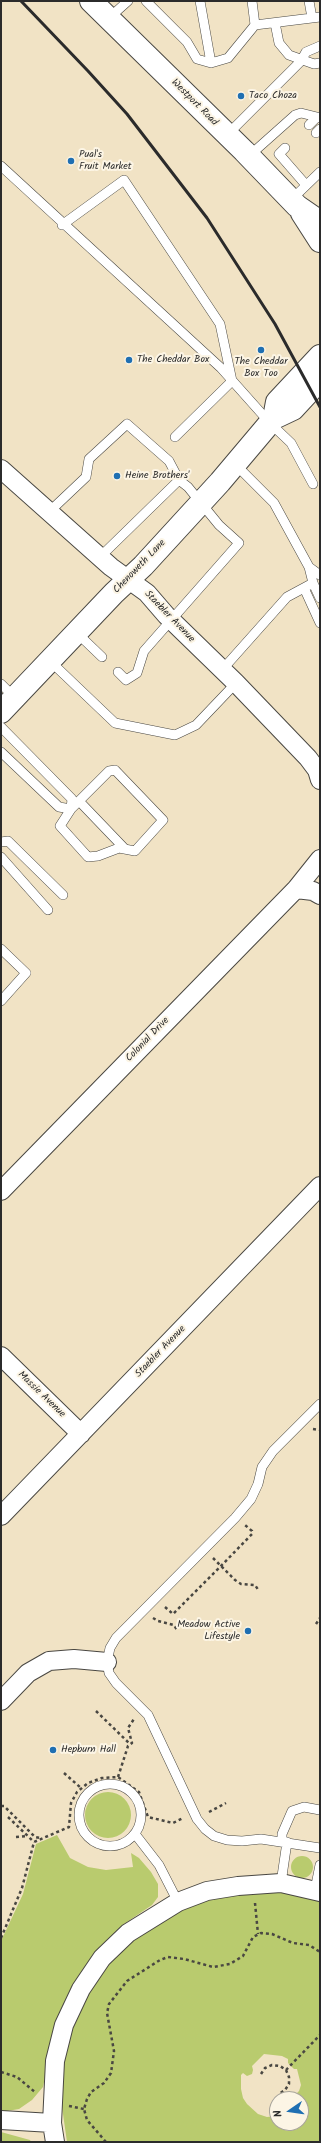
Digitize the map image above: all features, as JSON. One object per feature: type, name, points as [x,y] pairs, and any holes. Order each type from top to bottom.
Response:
[{"type":"main road","name":"Westport Road","points":[[91,1],[249,156],[298,197],[320,222]]},
{"type":"main road","name":"Westport Road","points":[[298,197],[320,241]]},
{"type":"main road","name":"Chenoweth Lane","points":[[272,421],[277,402],[320,356]]},
{"type":"main road","name":"Chenoweth Lane","points":[[6,698],[50,661],[129,580],[220,482],[234,463],[272,421],[294,409],[320,380]]},
{"type":"street","name":"Staebler Avenue","points":[[1,469],[100,557],[147,593],[172,621],[236,683],[308,758],[317,770],[320,780]]},
{"type":"street","name":"Colonial Drive","points":[[1,1191],[296,889],[320,859]]},
{"type":"street","points":[[296,889],[313,892],[320,895]]},
{"type":"street","name":"Staebler Avenue","points":[[1,1516],[320,1186]]},
{"type":"street","name":"Massie Avenue","points":[[1,1356],[81,1434]]},
{"type":"street","points":[[1,1701],[28,1673],[49,1661],[74,1658],[107,1662]]},
{"type":"street","points":[[55,2142],[52,2123],[55,2061],[64,2025],[81,1989],[102,1958],[128,1933],[178,1902],[207,1891],[238,1886],[281,1883],[318,1891]]},
{"type":"street","points":[[1,2120],[52,2123]]},
{"type":"lane","points":[[109,18],[128,1]]},
{"type":"lane","points":[[146,1],[187,42],[197,59],[211,63],[228,58],[255,25],[316,18],[310,1]]},
{"type":"lane","points":[[200,1],[211,63]]},
{"type":"lane","points":[[252,1],[255,25]]},
{"type":"lane","points":[[275,23],[279,43],[289,55],[314,64],[320,63]]},
{"type":"lane","points":[[227,134],[301,60],[306,52],[320,46]]},
{"type":"lane","points":[[249,156],[268,141],[295,115],[301,113],[318,117]]},
{"type":"lane","points":[[308,125],[318,117]]},
{"type":"lane","points":[[268,141],[282,151],[290,160],[298,197]]},
{"type":"lane","points":[[1,166],[62,225],[221,368],[292,443],[313,484]]},
{"type":"lane","points":[[298,197],[320,172]]},
{"type":"lane","points":[[62,225],[124,180],[220,324],[232,381]]},
{"type":"lane","points":[[175,437],[232,381]]},
{"type":"lane","points":[[49,512],[86,477],[89,459],[128,424],[169,461],[179,480],[188,487],[219,525],[238,543],[172,621],[144,651],[137,673],[126,680],[118,672]]},
{"type":"lane","points":[[234,463],[274,503],[309,566],[313,583],[320,598]]},
{"type":"lane","points":[[100,557],[179,480]]},
{"type":"lane","points":[[309,566],[320,575]]},
{"type":"lane","points":[[222,670],[287,597],[313,583]]},
{"type":"lane","points":[[304,588],[320,623]]},
{"type":"lane","points":[[76,633],[102,657]]},
{"type":"lane","points":[[50,661],[115,723],[175,735],[196,725],[236,683]]},
{"type":"lane","points":[[1,727],[72,799],[71,808]]},
{"type":"lane","points":[[1,752],[59,807],[71,808]]},
{"type":"lane","points":[[115,770],[163,820],[135,851],[119,848],[98,856],[88,857],[60,826],[71,808],[79,801],[109,771],[115,770]]},
{"type":"lane","points":[[79,801],[125,849]]},
{"type":"lane","points":[[1,842],[8,841],[63,895]]},
{"type":"lane","points":[[1,857],[48,910]]},
{"type":"lane","points":[[1,949],[26,973],[1,1001]]},
{"type":"lane","points":[[320,1404],[273,1451],[262,1467],[258,1484],[251,1500],[116,1638],[110,1648],[107,1662],[109,1673],[116,1683],[148,1715],[197,1819],[205,1829],[214,1836],[227,1840],[242,1842],[261,1840],[320,1848]]},
{"type":"lane","points":[[105,1784],[117,1785],[128,1790],[137,1799],[141,1811],[140,1823],[135,1834],[126,1842],[114,1847],[102,1846],[91,1841],[83,1832],[79,1820],[79,1808],[84,1797],[94,1788],[105,1784]]},
{"type":"lane","points":[[281,1883],[285,1827],[292,1811],[304,1807],[320,1810]]},
{"type":"lane","points":[[135,1834],[159,1865],[178,1902]]},
{"type":"lane","points":[[318,1891],[320,1865]]},
{"type":"path","points":[[308,1434],[318,1424]]},
{"type":"path","points":[[313,1429],[320,1430]]},
{"type":"path","points":[[160,1607],[164,1606],[173,1614],[221,1566],[252,1534],[245,1521]]},
{"type":"path","points":[[204,1549],[235,1580],[241,1584],[255,1585],[259,1591]]},
{"type":"path","points":[[156,1611],[151,1616],[158,1621],[174,1625],[177,1630]]},
{"type":"path","points":[[316,1624],[320,1618]]},
{"type":"path","points":[[96,1711],[130,1744]]},
{"type":"path","points":[[118,1777],[132,1740],[128,1726],[136,1718]]},
{"type":"path","points":[[64,1773],[80,1788]]},
{"type":"path","points":[[34,1842],[69,1826],[71,1803],[80,1788],[97,1779],[118,1777],[139,1792],[148,1817],[174,1823],[186,1816]]},
{"type":"path","points":[[212,1817],[208,1811],[226,1803]]},
{"type":"path","points":[[1,1806],[4,1806],[35,1837],[41,1839]]},
{"type":"path","points":[[8,1817],[34,1842]]},
{"type":"path","points":[[16,1837],[27,1836]]},
{"type":"path","points":[[1,1938],[22,1888],[34,1842]]},
{"type":"path","points":[[255,1899],[258,1934]]},
{"type":"path","points":[[106,2142],[85,2117],[84,2109],[91,2092],[104,2083],[111,2073],[114,2051],[107,2013],[112,2000],[127,1981],[160,1960],[168,1957],[210,1966],[225,1966],[243,1956],[253,1937],[258,1934],[272,1934],[293,1943],[309,1945],[320,1952]]},
{"type":"path","points":[[286,2070],[320,2035]]},
{"type":"path","points":[[261,2074],[265,2068],[272,2065],[280,2066],[286,2070],[289,2077],[289,2084],[284,2091]]},
{"type":"path","points":[[1,2072],[16,2078],[38,2095]]},
{"type":"green space","points":[[108,1792],[121,1796],[127,1802],[131,1815],[127,1828],[121,1834],[108,1838],[95,1834],[89,1828],[85,1815],[89,1802],[95,1796]]},
{"type":"green space","points":[[57,1835],[70,1858],[88,1867],[106,1870],[133,1867],[131,1853],[139,1858],[151,1872],[158,1884],[158,1897],[152,1905],[124,1924],[99,1949],[74,1984],[65,2001],[55,2027],[43,2087],[32,2100],[19,2109],[1,2112],[1,1941],[23,1894],[36,1844]]},
{"type":"green space","points":[[298,1856],[306,1856],[313,1863],[313,1871],[306,1878],[298,1878],[291,1871],[291,1863]]},
{"type":"green space","points":[[274,1891],[320,1899],[320,2142],[67,2142],[61,2100],[65,2050],[75,2018],[100,1974],[121,1949],[161,1918],[207,1898]]},
{"type":"green space","points":[[1,2132],[30,2140],[31,2142],[1,2142]]},
{"type":"railway","points":[[21,1],[127,114],[207,218],[275,324],[320,407]]},
{"type":"place","name":"Taco Choza","points":[[241,96]]},
{"type":"place","name":"Pual's Fruit Market","points":[[71,161]]},
{"type":"place","name":"The Cheddar Box Too","points":[[261,350]]},
{"type":"place","name":"The Cheddar Box","points":[[129,360]]},
{"type":"place","name":"Heine Brothers'","points":[[117,476]]},
{"type":"place","name":"Meadow Active Lifestyle","points":[[248,1631]]},
{"type":"place","name":"Hepburn Hall","points":[[53,1750]]}]
